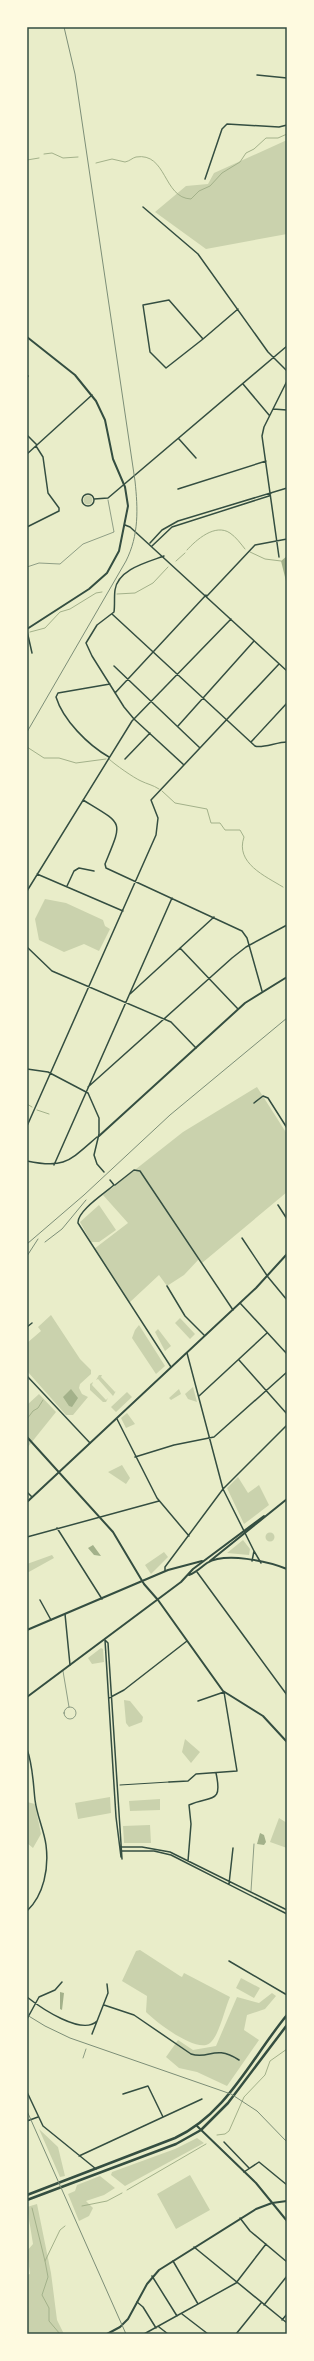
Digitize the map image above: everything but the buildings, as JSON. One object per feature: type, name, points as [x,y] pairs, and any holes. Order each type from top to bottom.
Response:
[{"type":"highway","points":[[27,2194],[175,2138],[197,2126],[225,2099],[287,2015]]},
{"type":"highway","points":[[27,2200],[176,2144],[201,2130],[228,2103],[287,2025]]},
{"type":"highway","points":[[96,2169],[102,2173]]},
{"type":"street","points":[[258,76],[287,78]]},
{"type":"street","points":[[205,179],[222,129],[227,124],[278,127],[287,125]]},
{"type":"street","points":[[143,207],[198,254],[273,358],[287,371]]},
{"type":"street","points":[[203,339],[171,301],[146,303],[143,305],[150,352],[165,367],[170,367],[203,339],[238,309]]},
{"type":"street","points":[[27,337],[75,375],[92,395],[105,420],[113,459],[124,485],[128,506],[125,525],[116,557],[102,579],[27,630],[32,653]]},
{"type":"street","points":[[94,499],[108,498],[287,346]]},
{"type":"street","points":[[279,557],[262,436],[272,409],[287,381]]},
{"type":"street","points":[[243,384],[270,415]]},
{"type":"street","points":[[27,454],[92,395]]},
{"type":"street","points":[[272,409],[287,410]]},
{"type":"street","points":[[27,435],[43,456],[48,493],[59,508],[59,511],[27,527]]},
{"type":"street","points":[[179,439],[196,458]]},
{"type":"street","points":[[178,489],[266,460]]},
{"type":"street","points":[[149,544],[162,530],[178,521],[287,488]]},
{"type":"street","points":[[87,494],[92,495],[94,499],[92,504],[88,506],[84,505],[81,500],[83,496],[87,494]]},
{"type":"street","points":[[152,546],[172,528],[269,496],[271,494]]},
{"type":"street","points":[[125,525],[130,527],[164,556],[287,671]]},
{"type":"street","points":[[116,693],[255,545],[287,539]]},
{"type":"street","points":[[164,556],[138,566],[123,577],[115,588],[112,614],[97,625],[86,642],[92,656],[134,719],[184,765]]},
{"type":"street","points":[[112,614],[251,742],[260,748],[273,742],[287,742]]},
{"type":"street","points":[[27,890],[134,719],[231,619]]},
{"type":"street","points":[[178,726],[254,641]]},
{"type":"street","points":[[27,1126],[124,911],[158,826],[151,800],[279,664]]},
{"type":"street","points":[[114,666],[129,678],[200,748]]},
{"type":"street","points":[[109,757],[98,750],[69,720],[56,697],[58,693],[110,684]]},
{"type":"street","points":[[251,742],[287,703]]},
{"type":"street","points":[[125,759],[150,733]]},
{"type":"street","points":[[83,800],[113,818],[117,824],[118,834],[105,867],[242,931],[250,946],[262,991]]},
{"type":"street","points":[[67,886],[74,871],[78,868],[94,871]]},
{"type":"street","points":[[37,874],[124,911]]},
{"type":"street","points":[[54,1165],[86,1089],[172,898]]},
{"type":"street","points":[[129,995],[214,917]]},
{"type":"street","points":[[86,1089],[232,958],[287,925]]},
{"type":"street","points":[[27,947],[48,969],[177,1027],[196,1048]]},
{"type":"street","points":[[180,948],[238,1010]]},
{"type":"street","points":[[27,1161],[54,1165],[71,1159],[99,1136],[238,1010],[262,991],[287,977]]},
{"type":"street","points":[[27,1069],[50,1074],[86,1089],[98,1113],[99,1136],[95,1157],[104,1172]]},
{"type":"street","points":[[254,1103],[263,1096],[268,1098],[287,1128]]},
{"type":"street","points":[[171,1366],[78,1223],[78,1217],[83,1211],[134,1170],[140,1171],[233,1310]]},
{"type":"street","points":[[110,1180],[114,1185]]},
{"type":"street","points":[[278,1205],[287,1219]]},
{"type":"street","points":[[242,1238],[268,1277],[287,1300]]},
{"type":"street","points":[[27,1502],[268,1277],[287,1254]]},
{"type":"street","points":[[167,1286],[185,1316],[204,1336]]},
{"type":"street","points":[[240,1303],[287,1354]]},
{"type":"street","points":[[27,1327],[32,1323]]},
{"type":"street","points":[[199,1396],[267,1333]]},
{"type":"street","points":[[187,1352],[211,1438],[223,1489],[261,1563]]},
{"type":"street","points":[[239,1360],[287,1414]]},
{"type":"street","points":[[135,1457],[174,1445],[211,1438],[287,1372]]},
{"type":"street","points":[[27,1376],[90,1443]]},
{"type":"street","points":[[116,1418],[159,1501],[189,1536]]},
{"type":"street","points":[[165,1571],[165,1567],[223,1489],[287,1425]]},
{"type":"street","points":[[27,1437],[100,1516],[115,1536],[143,1582],[158,1600],[224,1692],[263,1716],[287,1742]]},
{"type":"street","points":[[27,1492],[32,1497]]},
{"type":"street","points":[[188,1576],[197,1572],[206,1562],[244,1530],[287,1499]]},
{"type":"street","points":[[27,1537],[159,1501]]},
{"type":"street","points":[[27,1697],[245,1534],[264,1516]]},
{"type":"street","points":[[57,1528],[102,1599]]},
{"type":"street","points":[[252,1561],[254,1551]]},
{"type":"street","points":[[27,1630],[143,1582],[165,1571],[225,1558],[252,1561],[287,1569]]},
{"type":"street","points":[[197,1572],[287,1695]]},
{"type":"street","points":[[40,1600],[51,1620]]},
{"type":"street","points":[[65,1614],[70,1665]]},
{"type":"street","points":[[104,1640],[108,1643],[120,1847]]},
{"type":"street","points":[[104,1640],[120,1847],[121,1851],[151,1850]]},
{"type":"street","points":[[109,1698],[188,1641]]},
{"type":"street","points":[[198,1701],[224,1692]]},
{"type":"street","points":[[120,1785],[188,1781],[196,1774],[237,1771],[224,1692]]},
{"type":"street","points":[[27,1749],[34,1775],[35,1801],[46,1852],[46,1870],[41,1891],[27,1911]]},
{"type":"street","points":[[188,1862],[191,1824],[189,1805],[211,1800],[216,1797],[218,1790],[216,1773]]},
{"type":"street","points":[[120,1847],[170,1852],[287,1914]]},
{"type":"street","points":[[230,1884],[233,1848]]},
{"type":"street","points":[[203,1870],[230,1881],[287,1910]]},
{"type":"street","points":[[229,1961],[287,1995]]},
{"type":"street","points":[[27,2019],[39,1997],[55,1990],[62,1982]]},
{"type":"street","points":[[92,2034],[109,1990],[107,1984]]},
{"type":"street","points":[[27,1998],[62,2019],[81,2026],[86,2026],[97,2021]]},
{"type":"street","points":[[104,2005],[131,2014],[191,2054],[200,2056],[218,2051],[239,2060]]},
{"type":"street","points":[[123,2094],[148,2086],[163,2118]]},
{"type":"street","points":[[27,2092],[38,2117],[46,2130],[96,2169]]},
{"type":"street","points":[[79,2156],[202,2099]]},
{"type":"street","points":[[27,2122],[38,2117]]},
{"type":"street","points":[[197,2126],[244,2172],[272,2202],[287,2221]]},
{"type":"street","points":[[224,2142],[250,2168]]},
{"type":"street","points":[[244,2172],[259,2162],[287,2186]]},
{"type":"street","points":[[107,2334],[120,2327],[128,2319],[152,2276],[194,2247],[259,2207],[272,2202],[287,2201]]},
{"type":"street","points":[[240,2218],[247,2228],[287,2262]]},
{"type":"street","points":[[144,2334],[182,2314],[236,2282],[266,2244]]},
{"type":"street","points":[[194,2247],[287,2323]]},
{"type":"street","points":[[173,2261],[199,2304]]},
{"type":"street","points":[[152,2276],[177,2316]]},
{"type":"street","points":[[236,2334],[287,2276]]},
{"type":"street","points":[[138,2302],[143,2306],[156,2328]]},
{"type":"street","points":[[182,2314],[208,2334]]},
{"type":"street","points":[[282,2320],[287,2314]]},
{"type":"street","points":[[159,2326],[168,2334]]},
{"type":"lane","points":[[27,567],[39,563],[58,565],[83,544],[114,532],[108,498]]},
{"type":"lane","points":[[63,1670],[70,1707]]},
{"type":"lane","points":[[70,1707],[74,1708],[76,1712],[75,1717],[71,1719],[66,1718],[64,1714],[70,1707]]},
{"type":"lane","points":[[249,1894],[251,1891],[254,1844]]},
{"type":"lane","points":[[83,2058],[86,2049]]},
{"type":"shaded area","points":[[287,140],[287,234],[206,249],[155,212],[186,186],[208,184],[214,173]]},
{"type":"shaded area","points":[[88,495],[93,500],[88,505],[83,500]]},
{"type":"shaded area","points":[[287,556],[287,581],[286,581],[281,561]]},
{"type":"shaded area","points":[[45,899],[66,903],[103,920],[105,926],[110,929],[99,951],[84,944],[64,952],[39,940],[35,919]]},
{"type":"shaded area","points":[[257,1087],[287,1134],[287,1192],[202,1263],[199,1259],[184,1275],[167,1286],[159,1275],[129,1303],[94,1249],[128,1223],[103,1195],[183,1132]]},
{"type":"shaded area","points":[[99,1205],[116,1230],[99,1242],[91,1242],[80,1222]]},
{"type":"shaded area","points":[[51,1315],[80,1359],[91,1370],[91,1374],[80,1384],[79,1388],[82,1394],[88,1397],[73,1415],[66,1415],[27,1371],[27,1343],[41,1331],[38,1327]]},
{"type":"shaded area","points":[[180,1318],[195,1334],[190,1339],[175,1323]]},
{"type":"shaded area","points":[[139,1325],[165,1366],[156,1374],[132,1338]]},
{"type":"shaded area","points":[[158,1329],[171,1346],[165,1351],[155,1332]]},
{"type":"shaded area","points":[[99,1375],[102,1375],[101,1377],[115,1392],[116,1391],[113,1396],[98,1379],[96,1380]]},
{"type":"shaded area","points":[[93,1382],[92,1385],[106,1400],[108,1398],[106,1402],[103,1402],[90,1390],[90,1384]]},
{"type":"shaded area","points":[[193,1387],[197,1402],[188,1399],[185,1394]]},
{"type":"shaded area","points":[[71,1389],[78,1398],[72,1407],[69,1406],[63,1397]]},
{"type":"shaded area","points":[[179,1389],[181,1394],[171,1400],[169,1398]]},
{"type":"shaded area","points":[[127,1392],[132,1397],[116,1412],[111,1407]]},
{"type":"shaded area","points":[[39,1394],[56,1412],[27,1448],[27,1405]]},
{"type":"shaded area","points":[[127,1413],[135,1424],[126,1428],[121,1418]]},
{"type":"shaded area","points":[[122,1465],[130,1478],[126,1484],[108,1472]]},
{"type":"shaded area","points":[[238,1477],[248,1493],[259,1485],[269,1505],[244,1524],[227,1488]]},
{"type":"shaded area","points":[[270,1532],[275,1537],[270,1542],[265,1537]]},
{"type":"shaded area","points":[[243,1540],[250,1549],[249,1555],[227,1553]]},
{"type":"shaded area","points":[[93,1545],[101,1556],[94,1555],[88,1548]]},
{"type":"shaded area","points":[[164,1552],[168,1557],[151,1574],[145,1565]]},
{"type":"shaded area","points":[[52,1555],[54,1558],[27,1573],[27,1564]]},
{"type":"shaded area","points":[[101,1648],[103,1649],[104,1662],[92,1664],[88,1658]]},
{"type":"shaded area","points":[[124,1700],[130,1701],[143,1717],[142,1722],[129,1727],[126,1723]]},
{"type":"shaded area","points":[[185,1739],[200,1752],[191,1763],[182,1752]]},
{"type":"shaded area","points":[[110,1797],[111,1813],[78,1819],[75,1803]]},
{"type":"shaded area","points":[[160,1799],[160,1810],[130,1811],[129,1801]]},
{"type":"shaded area","points":[[27,1802],[35,1804],[41,1834],[33,1848],[27,1843]]},
{"type":"shaded area","points":[[279,1818],[287,1823],[287,1848],[270,1842]]},
{"type":"shaded area","points":[[150,1825],[151,1843],[124,1843],[123,1826]]},
{"type":"shaded area","points":[[260,1833],[264,1835],[266,1842],[264,1845],[257,1844]]},
{"type":"shaded area","points":[[140,1950],[180,1976],[182,1977],[184,1973],[230,1997],[219,2028],[210,2043],[204,2045],[187,2041],[158,2023],[146,2012],[147,1996],[122,1981],[136,1951]]},
{"type":"shaded area","points":[[241,1978],[260,1988],[254,1998],[236,1988]]},
{"type":"shaded area","points":[[60,1992],[64,1993],[62,2010],[60,2009]]},
{"type":"shaded area","points":[[272,1993],[276,1996],[265,2009],[247,2015],[244,2030],[259,2040],[227,2086],[197,2072],[179,2068],[166,2057],[178,2040],[193,2050],[216,2046],[237,1997],[259,2003]]},
{"type":"shaded area","points":[[39,2129],[58,2147],[65,2176],[60,2177]]},
{"type":"shaded area","points":[[197,2138],[204,2143],[125,2186],[111,2175],[112,2172],[175,2149]]},
{"type":"shaded area","points":[[190,2175],[210,2210],[176,2229],[157,2194]]},
{"type":"shaded area","points":[[100,2176],[115,2188],[104,2195],[86,2201],[93,2208],[89,2216],[79,2221],[68,2194],[75,2191],[77,2185]]},
{"type":"shaded area","points":[[37,2204],[51,2273],[57,2320],[64,2334],[27,2334],[27,2275],[30,2274],[27,2251],[33,2244],[27,2207]]},
{"type":"waterway","points":[[96,163],[112,159],[125,162],[136,157],[146,157],[154,161],[160,168],[169,184],[175,191],[182,197],[191,199],[199,191],[210,186],[222,173],[240,162],[246,153],[254,149],[266,138],[278,138],[287,134]]},
{"type":"waterway","points":[[44,154],[52,153],[63,158],[78,157]]},
{"type":"waterway","points":[[27,160],[39,158]]},
{"type":"waterway","points":[[187,550],[206,534],[218,530],[224,530],[230,533],[245,549]]},
{"type":"waterway","points":[[250,552],[265,559],[281,561]]},
{"type":"waterway","points":[[176,561],[185,553]]},
{"type":"waterway","points":[[117,594],[135,593],[153,583],[168,567]]},
{"type":"waterway","points":[[30,632],[45,628],[60,612],[70,609],[96,593],[102,592]]},
{"type":"waterway","points":[[27,747],[44,758],[59,758],[76,763],[106,759]]},
{"type":"waterway","points":[[109,759],[134,777],[159,789]]},
{"type":"waterway","points":[[162,791],[175,803],[207,809],[211,823],[220,823],[225,830],[240,830],[244,837],[242,846],[244,854],[253,868],[283,887]]},
{"type":"waterway","points":[[27,1104],[32,1107]]},
{"type":"waterway","points":[[37,1110],[49,1114]]},
{"type":"waterway","points":[[27,1419],[33,1411],[38,1408],[43,1400]]},
{"type":"waterway","points":[[217,2135],[225,2134],[229,2131],[244,2097],[265,2075],[270,2061],[287,2049]]},
{"type":"waterway","points":[[127,2190],[206,2144]]},
{"type":"waterway","points":[[82,2206],[107,2201],[122,2193]]},
{"type":"waterway","points":[[32,2208],[45,2261]]},
{"type":"waterway","points":[[60,2334],[49,2321],[49,2308],[42,2295],[48,2277],[45,2261],[60,2230],[65,2226]]},
{"type":"railway","points":[[27,732],[126,561],[133,541],[137,512],[135,481],[75,74],[64,27]]},
{"type":"railway","points":[[27,1244],[84,1195],[170,1115],[287,1018]]},
{"type":"railway","points":[[45,1242],[62,1229],[86,1200]]},
{"type":"railway","points":[[27,1256],[38,1239]]},
{"type":"railway","points":[[27,2015],[45,2026],[70,2038],[231,2094],[257,2111],[287,2142]]},
{"type":"railway","points":[[27,2111],[126,2334]]}]
